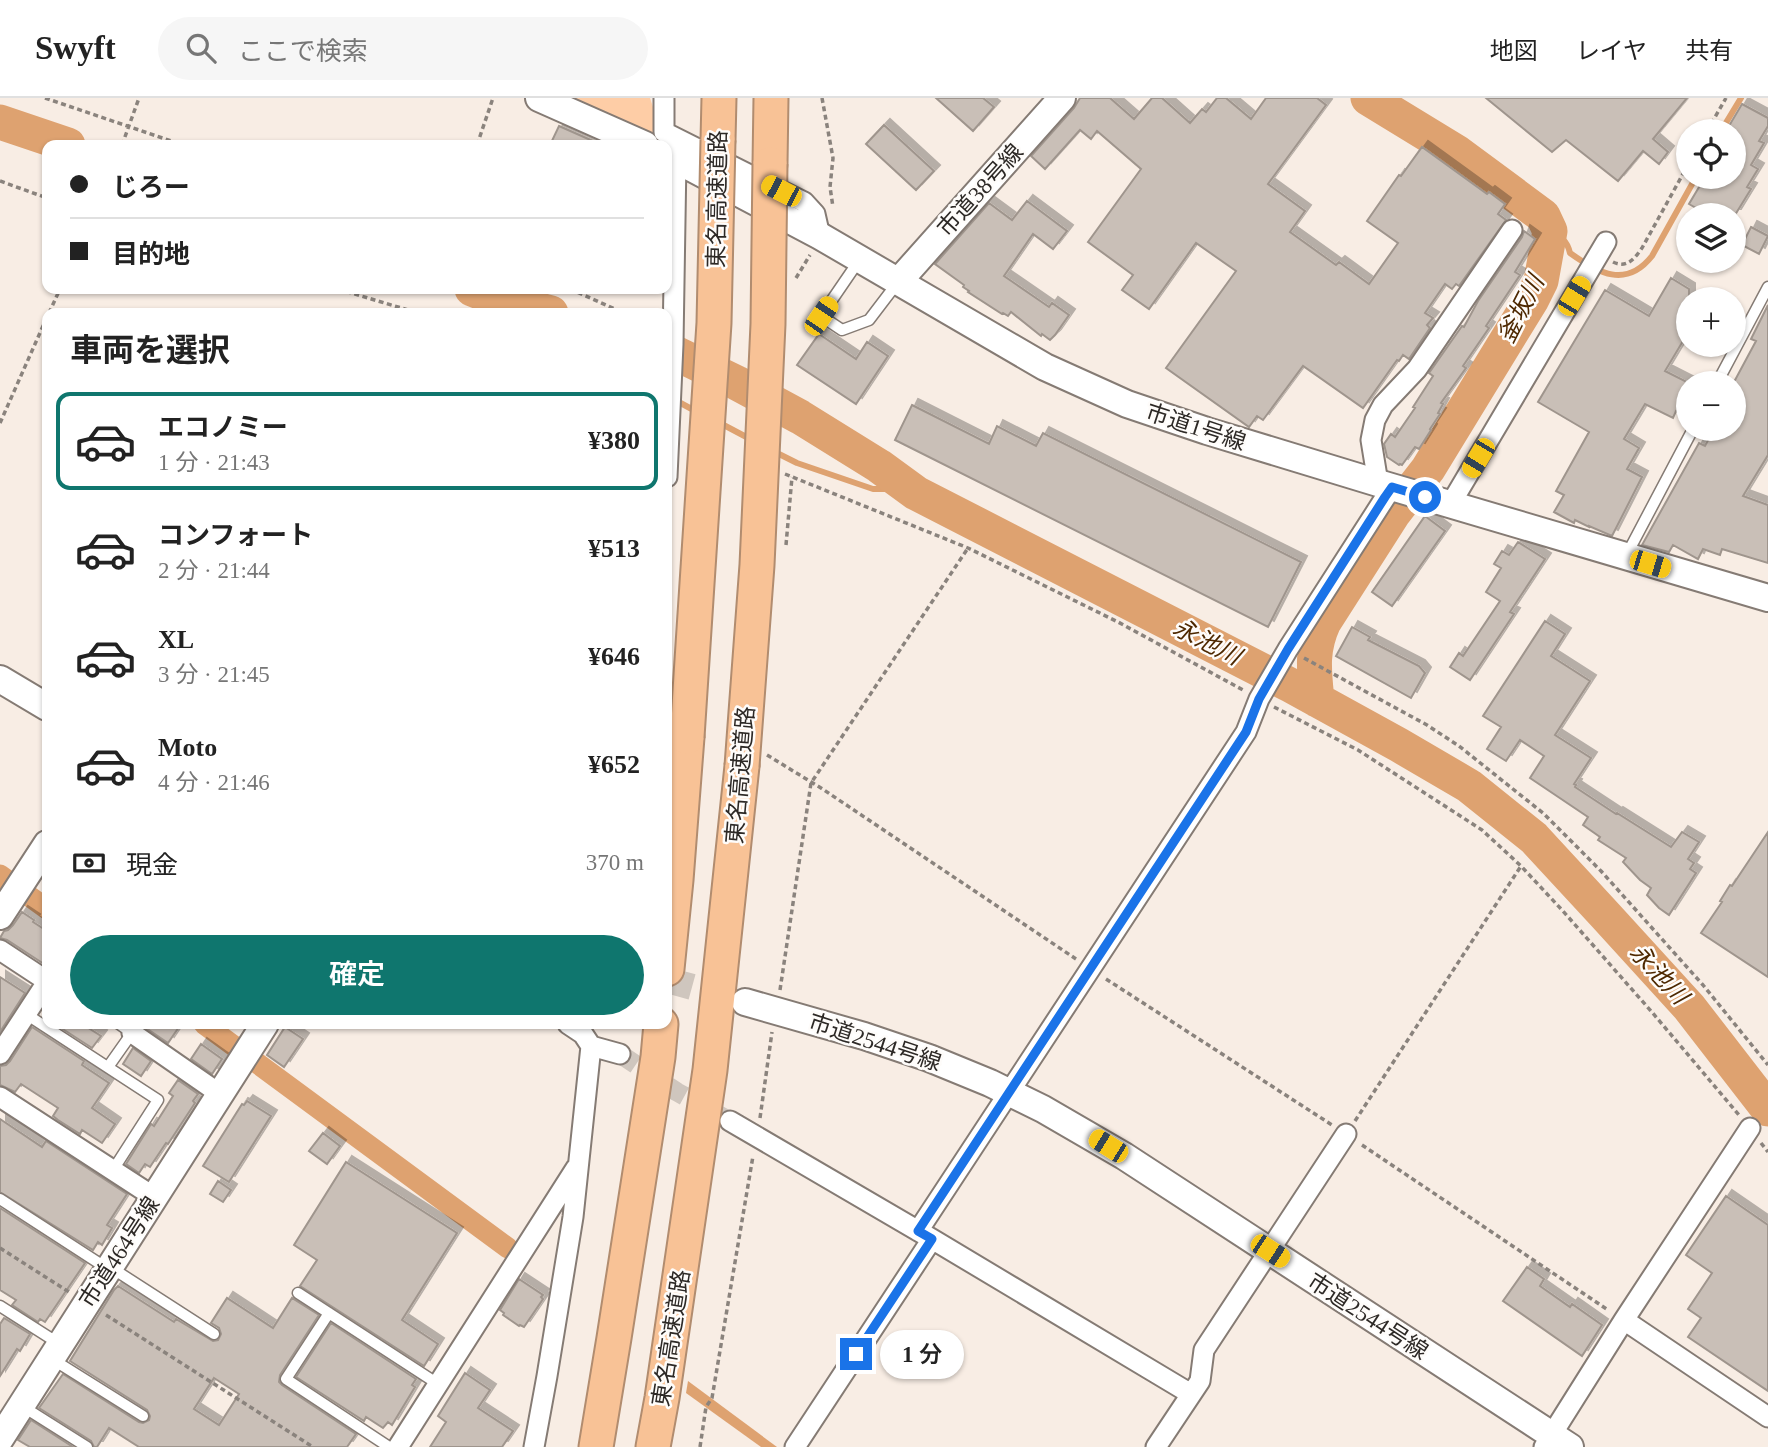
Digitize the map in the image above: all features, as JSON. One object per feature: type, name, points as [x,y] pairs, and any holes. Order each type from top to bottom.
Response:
[{"type":"highway","name":"東名高速道路","points":[[672,920],[687,737],[714,323],[719,98]]},
{"type":"highway","name":"東名高速道路","points":[[653,1447],[755,761],[757,565],[768,324],[771,98]]},
{"type":"highway","points":[[596,1447],[661,1029]]},
{"type":"street","name":"市道1号線","points":[[539,98],[643,140]]},
{"type":"street","points":[[663,140],[664,98]]},
{"type":"street","name":"市道38号線","points":[[898,282],[1062,98]]},
{"type":"street","points":[[672,151],[804,202],[815,214],[820,236]]},
{"type":"street","name":"市道1号線","points":[[672,153],[1045,367],[1127,404],[1409,493],[1768,598]]},
{"type":"street","points":[[1409,493],[1371,440],[1375,420],[1384,405],[1417,369],[1513,230]]},
{"type":"street","points":[[794,1447],[1010,1092],[1246,732],[1260,697],[1286,654],[1409,493],[1597,258]]},
{"type":"street","points":[[672,324],[672,376]]},
{"type":"street","points":[[0,679],[42,704]]},
{"type":"street","points":[[8,902],[42,851]]},
{"type":"street","points":[[0,950],[42,978]]},
{"type":"street","points":[[0,1055],[42,989]]},
{"type":"street","name":"市道2544号線","points":[[745,1002],[864,1036],[929,1058],[1010,1092],[1094,1137],[1270,1251],[1555,1443]]},
{"type":"street","points":[[126,1029],[220,1094]]},
{"type":"street","name":"市道464号線","points":[[0,1439],[56,1352],[81,1299],[108,1269],[262,1029]]},
{"type":"street","points":[[534,1447],[573,1217],[579,1163],[583,1032],[620,1054]]},
{"type":"street","points":[[0,1097],[154,1198]]},
{"type":"street","points":[[730,1121],[1191,1394]]},
{"type":"street","points":[[1555,1443],[1624,1320],[1750,1128]]},
{"type":"street","points":[[1156,1447],[1200,1381],[1203,1350],[1346,1135]]},
{"type":"street","points":[[398,1447],[579,1163]]},
{"type":"street","points":[[1624,1320],[1768,1417]]},
{"type":"lane","points":[[860,259],[821,316],[842,330],[869,320],[898,282]]},
{"type":"lane","points":[[1723,371],[1768,287]]},
{"type":"lane","points":[[1626,557],[1687,441]]},
{"type":"lane","points":[[26,1014],[42,1024]]},
{"type":"lane","points":[[49,1029],[158,1100],[113,1171]]},
{"type":"lane","points":[[108,1067],[125,1029]]},
{"type":"lane","points":[[0,1199],[214,1334]]},
{"type":"lane","points":[[299,1293],[438,1384]]},
{"type":"lane","points":[[0,1306],[56,1352],[143,1416]]},
{"type":"lane","points":[[329,1313],[286,1379],[389,1447]]},
{"type":"lane","points":[[22,1406],[87,1447]]},
{"type":"path","points":[[45,98],[168,140]]},
{"type":"path","points":[[124,140],[139,98]]},
{"type":"path","points":[[479,140],[493,98]]},
{"type":"path","points":[[822,98],[833,158],[830,187],[834,211]]},
{"type":"path","points":[[1714,119],[1726,98]]},
{"type":"path","points":[[0,181],[42,196]]},
{"type":"path","points":[[1597,258],[1618,264],[1634,259],[1643,248],[1676,187]]},
{"type":"path","points":[[354,294],[400,308]]},
{"type":"path","points":[[581,294],[613,308]]},
{"type":"path","points":[[0,424],[42,329]]},
{"type":"path","points":[[792,477],[968,548],[1118,622],[1260,697]]},
{"type":"path","points":[[776,1010],[811,783],[968,548]]},
{"type":"path","points":[[1307,660],[1427,725],[1459,746],[1543,813],[1601,872],[1703,985],[1768,1065]]},
{"type":"path","points":[[1290,715],[1358,750],[1482,830],[1521,866],[1562,910],[1651,1011],[1768,1152]]},
{"type":"path","points":[[755,761],[821,788],[1624,1320]]},
{"type":"path","points":[[1346,1135],[1521,866]]},
{"type":"path","points":[[700,1447],[706,1407],[712,1398],[771,1043]]},
{"type":"path","points":[[0,1248],[313,1447]]},
{"type":"shaded area","points":[[552,98],[650,98],[656,116],[655,134],[642,136]]},
{"type":"shaded area","points":[[688,1381],[777,1447],[761,1447],[686,1393]]},
{"type":"building","points":[[936,98],[983,98],[994,107],[973,131]]},
{"type":"building","points":[[1080,98],[1110,98],[1134,119],[1152,98],[1162,98],[1190,123],[1202,109],[1206,112],[1217,98],[1226,98],[1251,119],[1266,98],[1317,98],[1326,105],[1268,184],[1305,211],[1290,232],[1336,265],[1339,262],[1369,284],[1398,243],[1367,221],[1422,147],[1505,204],[1498,214],[1506,220],[1459,286],[1456,284],[1452,289],[1445,284],[1425,313],[1433,318],[1427,325],[1430,328],[1409,359],[1403,355],[1397,360],[1363,408],[1303,366],[1263,420],[1257,416],[1249,427],[1166,368],[1236,271],[1196,243],[1149,309],[1122,290],[1133,275],[1088,242],[1141,169],[1097,131],[1091,139],[1080,130],[1045,169],[1031,156]]},
{"type":"building","points":[[1486,98],[1687,98],[1653,139],[1668,152],[1659,164],[1643,151],[1618,181],[1566,140],[1552,152]]},
{"type":"building","points":[[1742,104],[1768,118],[1768,126],[1759,141],[1764,143],[1751,165],[1758,169],[1747,187],[1751,189],[1742,203],[1690,203],[1698,189],[1746,189],[1746,119],[1733,119]]},
{"type":"building","points":[[884,125],[934,171],[916,190],[866,144]]},
{"type":"building","points":[[559,126],[591,140],[552,140]]},
{"type":"building","points":[[1027,201],[1067,231],[1053,249],[1033,234],[1004,276],[1049,307],[1052,303],[1069,315],[1050,340],[1011,312],[1008,316],[1002,314],[968,292],[964,285],[935,264],[989,203],[1012,220]]},
{"type":"building","points":[[1751,227],[1768,236],[1759,254],[1746,247],[1746,237]]},
{"type":"building","points":[[1524,231],[1535,239],[1515,272],[1520,275],[1486,326],[1489,328],[1463,366],[1466,368],[1441,403],[1440,414],[1419,449],[1415,447],[1402,465],[1399,465],[1387,457],[1384,444],[1391,434],[1395,437],[1415,408],[1413,407],[1433,376],[1429,373],[1462,326],[1464,327]]},
{"type":"building","points":[[1671,278],[1686,287],[1676,287],[1676,353],[1665,371],[1676,376],[1676,411],[1673,418],[1645,404],[1624,439],[1639,448],[1627,469],[1642,477],[1612,536],[1575,520],[1574,523],[1554,512],[1564,495],[1556,491],[1589,432],[1538,402],[1605,290],[1649,316]]},
{"type":"building","points":[[1768,305],[1768,455],[1743,496],[1768,505],[1768,563],[1722,549],[1720,555],[1703,549],[1698,559],[1673,545],[1669,552],[1642,545],[1699,443],[1705,446],[1708,441],[1746,441],[1746,371],[1740,371],[1756,341],[1751,339]]},
{"type":"building","points":[[819,334],[856,359],[867,342],[888,356],[856,404],[797,365]]},
{"type":"building","points":[[912,405],[989,444],[997,426],[1036,446],[1043,433],[1301,562],[1268,627],[895,440]]},
{"type":"building","points":[[1425,516],[1445,531],[1392,606],[1372,592]]},
{"type":"building","points":[[1518,542],[1545,559],[1510,612],[1514,614],[1470,680],[1450,667],[1459,653],[1463,656],[1500,601],[1486,592],[1501,568],[1494,564],[1502,551],[1509,555]]},
{"type":"building","points":[[1545,621],[1565,634],[1551,656],[1590,681],[1555,735],[1591,758],[1574,784],[1575,787],[1671,847],[1682,832],[1699,842],[1688,859],[1694,863],[1690,869],[1696,873],[1669,915],[1647,895],[1651,888],[1623,862],[1626,858],[1598,840],[1600,837],[1583,825],[1588,817],[1530,778],[1544,756],[1520,740],[1506,761],[1487,749],[1501,727],[1483,716]]},
{"type":"building","points":[[1352,627],[1370,637],[1368,640],[1419,666],[1425,673],[1411,698],[1336,656]]},
{"type":"building","points":[[1768,832],[1768,977],[1701,933],[1730,885],[1732,886]]},
{"type":"building","points":[[22,912],[42,928],[42,963],[0,938],[4,931],[13,925]]},
{"type":"building","points":[[0,977],[25,993],[0,1032]]},
{"type":"building","points":[[32,1027],[84,1061],[82,1065],[109,1083],[92,1108],[115,1124],[102,1143],[82,1130],[80,1134],[58,1120],[53,1116],[58,1108],[21,1084],[15,1092],[0,1085],[0,1066],[10,1061]]},
{"type":"building","points":[[63,1029],[90,1029],[101,1036],[92,1048]]},
{"type":"building","points":[[147,1029],[178,1029],[168,1043]]},
{"type":"building","points":[[284,1029],[303,1039],[284,1067],[267,1055]]},
{"type":"building","points":[[201,1044],[222,1059],[212,1074],[191,1059]]},
{"type":"building","points":[[133,1048],[151,1061],[141,1076],[123,1064]]},
{"type":"building","points":[[178,1080],[198,1094],[193,1101],[195,1103],[150,1167],[145,1164],[139,1173],[126,1164],[151,1124],[154,1126],[173,1096],[169,1093]]},
{"type":"building","points":[[247,1101],[271,1116],[229,1182],[203,1166],[242,1104]]},
{"type":"building","points":[[0,1119],[42,1147],[46,1141],[127,1194],[107,1225],[112,1228],[102,1245],[98,1242],[93,1250],[0,1192]]},
{"type":"building","points":[[323,1133],[340,1146],[327,1164],[309,1151]]},
{"type":"building","points":[[346,1162],[457,1233],[402,1320],[438,1344],[424,1366],[300,1286],[317,1260],[294,1245]]},
{"type":"building","points":[[218,1181],[231,1190],[223,1202],[210,1194]]},
{"type":"building","points":[[1726,1196],[1768,1225],[1768,1391],[1688,1337],[1701,1318],[1688,1309],[1712,1273],[1686,1255]]},
{"type":"building","points":[[0,1208],[85,1263],[45,1322],[40,1319],[38,1322],[12,1305],[16,1300],[0,1290]]},
{"type":"building","points":[[1527,1267],[1544,1279],[1540,1286],[1602,1325],[1582,1356],[1503,1301]]},
{"type":"building","points":[[519,1279],[543,1295],[524,1327],[503,1315],[500,1310]]},
{"type":"building","points":[[118,1286],[174,1322],[176,1319],[213,1341],[218,1340],[221,1334],[219,1328],[211,1323],[227,1298],[273,1328],[292,1298],[319,1315],[280,1375],[279,1382],[356,1434],[347,1447],[139,1447],[109,1428],[97,1447],[94,1447],[91,1441],[39,1408],[63,1374],[139,1422],[149,1420],[147,1410],[70,1361]],"holes":[[[214,1378],[239,1394],[219,1425],[194,1409]]]},
{"type":"building","points":[[4,1318],[30,1334],[0,1376],[0,1324]]},
{"type":"building","points":[[331,1323],[416,1379],[412,1385],[415,1387],[392,1425],[388,1422],[383,1428],[366,1417],[364,1421],[296,1377]]},
{"type":"building","points":[[465,1373],[490,1390],[478,1408],[513,1431],[502,1447],[430,1447],[446,1422],[438,1416]]},
{"type":"building","points":[[31,1420],[73,1447],[30,1447],[18,1440]]},
{"type":"waterway","name":"釜坂川","points":[[1317,700],[1315,651],[1324,622],[1393,514],[1428,469],[1532,299],[1541,281],[1550,231],[1543,216],[1458,153],[1368,98]]},
{"type":"waterway","points":[[1728,119],[1741,98]]},
{"type":"waterway","name":"永池川","points":[[0,122],[53,140]]},
{"type":"waterway","points":[[1550,231],[1563,239],[1570,253],[1591,267],[1612,274],[1632,272],[1652,256],[1689,189]]},
{"type":"waterway","name":"永池川","points":[[484,294],[532,308]]},
{"type":"waterway","name":"永池川","points":[[497,299],[512,308]]},
{"type":"waterway","name":"永池川","points":[[672,351],[800,417],[879,466],[916,493],[1290,685],[1469,786],[1534,838],[1689,1007],[1768,1109]]},
{"type":"waterway","points":[[675,400],[699,413]]},
{"type":"waterway","points":[[718,422],[752,440]]},
{"type":"waterway","points":[[771,450],[797,463],[873,489],[910,489]]},
{"type":"waterway","points":[[0,875],[42,905]]},
{"type":"waterway","points":[[211,1029],[508,1248]]},
{"type":"tunnel","points":[[672,981],[736,999]]},
{"type":"tunnel","points":[[620,1054],[677,1092],[730,1121]]},
{"type":"route","points":[[856,1354],[932,1239],[918,1231],[1246,732],[1259,699],[1288,649],[1385,497],[1392,487],[1425,497]]}]
